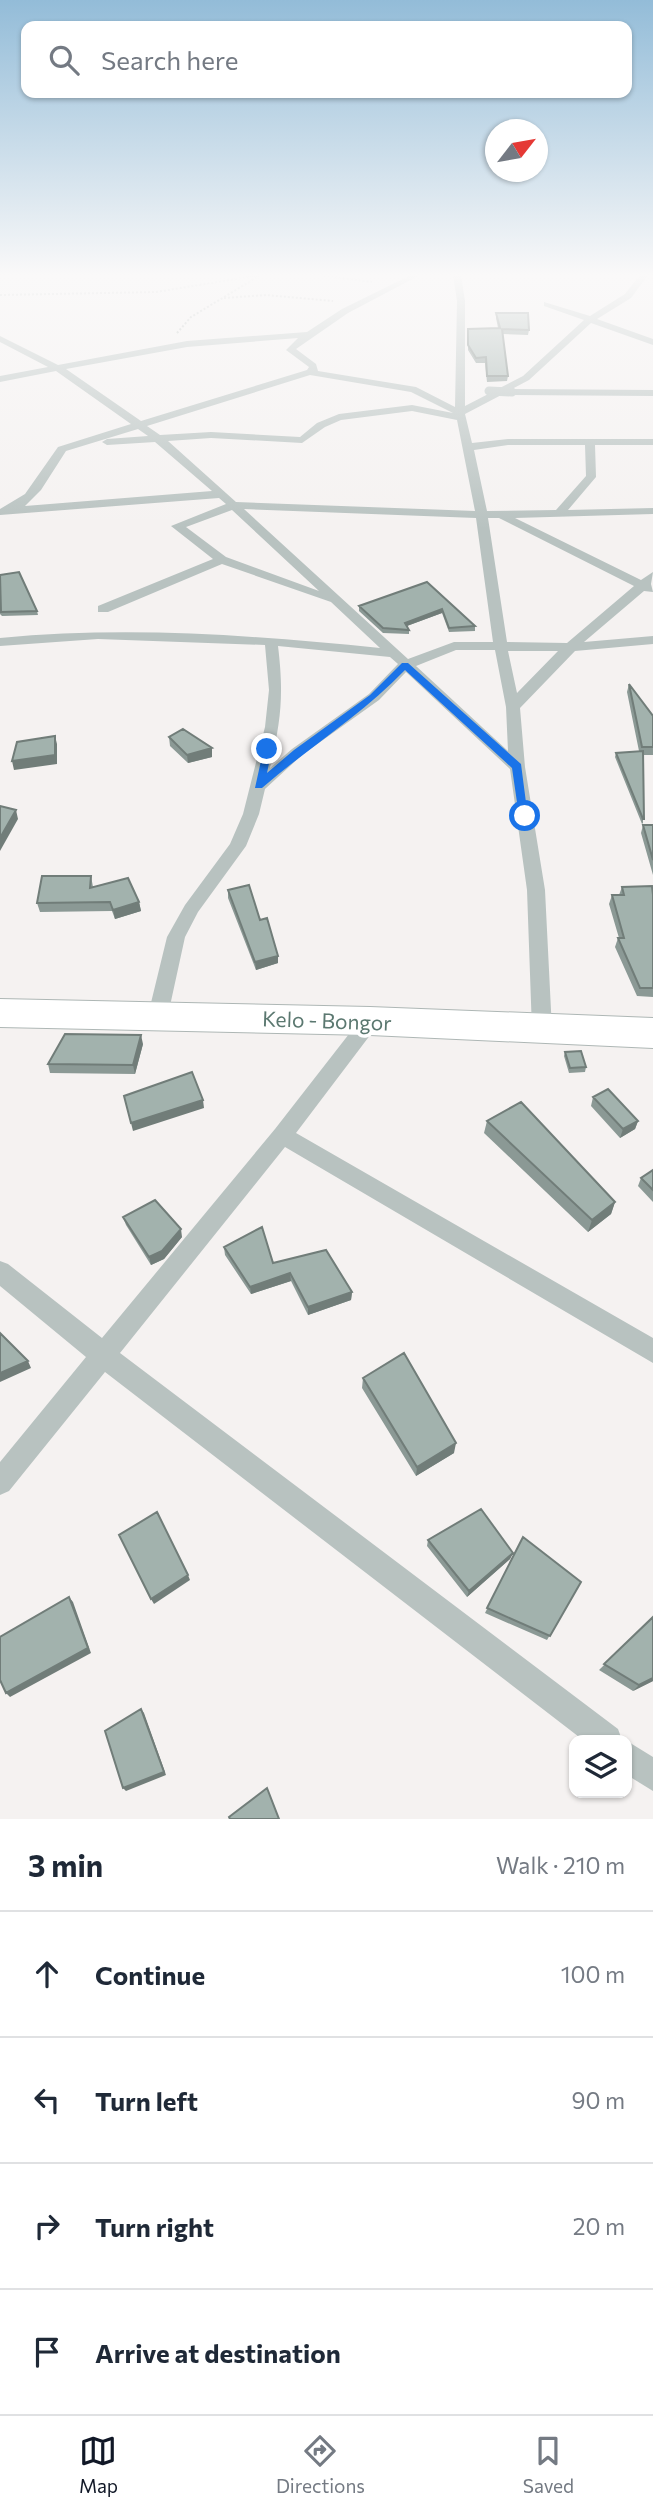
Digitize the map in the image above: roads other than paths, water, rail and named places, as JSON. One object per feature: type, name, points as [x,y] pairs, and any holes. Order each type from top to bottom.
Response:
[{"type":"highway","name":"Kelo - Bongor","points":[[0,1013],[370,1021],[653,1033]]},
{"type":"street","points":[[41,360],[93,390],[158,438],[223,494],[335,601],[517,767]]},
{"type":"street","points":[[0,379],[106,360]]},
{"type":"street","points":[[305,360],[313,366],[314,369],[310,372]]},
{"type":"street","points":[[470,360],[475,391],[461,416],[482,515],[513,707],[517,767],[536,890],[542,1030]]},
{"type":"street","points":[[75,444],[211,435],[302,440],[321,425],[339,417],[412,408],[461,416],[526,379],[546,360]]},
{"type":"street","points":[[6,511],[40,485],[62,449],[310,372],[377,385],[413,388],[461,416]]},
{"type":"street","points":[[475,391],[653,393]]},
{"type":"street","points":[[469,447],[508,442],[653,442]]},
{"type":"street","points":[[559,513],[591,477],[590,442]]},
{"type":"street","points":[[6,511],[223,494]]},
{"type":"street","points":[[335,601],[222,560],[177,526],[235,505],[482,515],[653,511]]},
{"type":"street","points":[[500,514],[650,583],[570,647],[534,681],[513,707]]},
{"type":"street","points":[[103,609],[222,560]]},
{"type":"street","points":[[0,642],[127,634],[271,641],[392,653]]},
{"type":"street","points":[[259,786],[297,752],[374,697],[405,665],[454,646],[570,647],[653,640]]},
{"type":"street","points":[[158,1016],[176,937],[191,909],[238,846],[251,814],[272,727],[276,690],[271,641]]},
{"type":"street","points":[[0,1482],[282,1135],[370,1021]]},
{"type":"street","points":[[282,1135],[653,1351]]},
{"type":"street","points":[[0,1272],[103,1355],[600,1735]]},
{"type":"street","points":[[632,1760],[653,1776]]}]
